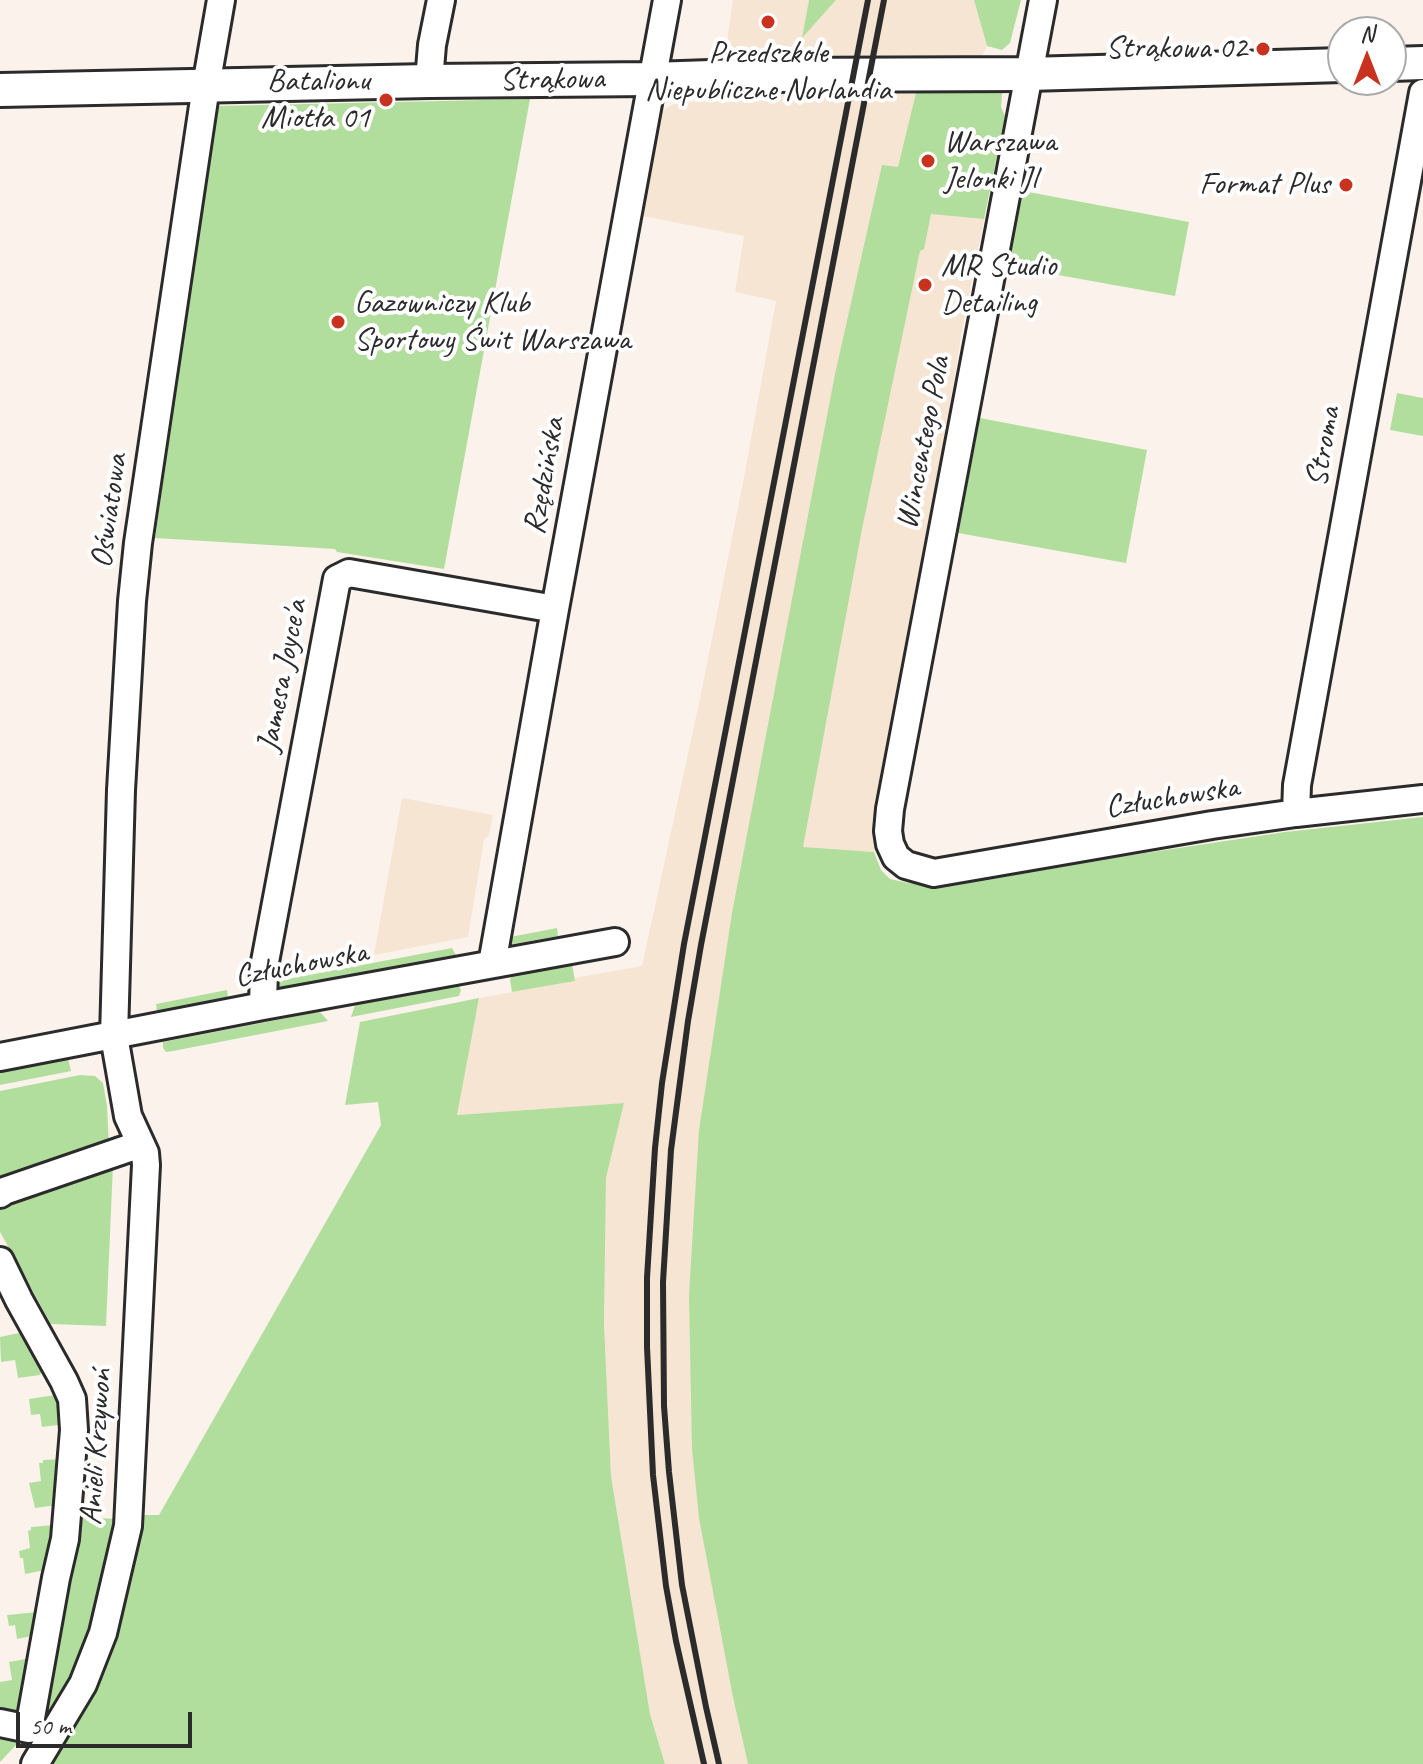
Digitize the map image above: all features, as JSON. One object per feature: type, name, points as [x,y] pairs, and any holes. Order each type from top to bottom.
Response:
[{"type":"street","name":"Oświatowa","points":[[114,1036],[121,790],[132,601],[138,543],[221,0]]},
{"type":"street","points":[[429,81],[441,0]]},
{"type":"street","name":"Rzędzińska","points":[[492,964],[667,0]]},
{"type":"street","name":"Wincentego Pola","points":[[934,873],[906,865],[896,857],[888,831],[890,809],[1043,0]]},
{"type":"street","name":"Strąkowa","points":[[0,90],[769,75],[1028,74],[1327,65]]},
{"type":"street","name":"Stroma","points":[[1296,813],[1297,785],[1423,93]]},
{"type":"street","name":"Jamesa Joyce'a","points":[[263,1006],[264,967],[337,579],[349,573],[555,609]]},
{"type":"street","name":"Człuchowska","points":[[934,873],[1212,825],[1423,799]]},
{"type":"street","name":"Człuchowska","points":[[0,1057],[615,942]]},
{"type":"street","name":"Anieli Krzywoń","points":[[40,1735],[83,1684],[103,1633],[128,1526],[146,1165],[145,1153],[128,1116],[114,1036]]},
{"type":"street","points":[[0,1194],[141,1144]]},
{"type":"street","name":"Anieli Krzywoń","points":[[0,1261],[72,1399],[74,1430],[65,1539],[56,1578],[35,1764]]},
{"type":"street","points":[[0,1723],[40,1735]]},
{"type":"shaded area","points":[[733,0],[809,0],[803,36],[836,0],[974,0],[987,46],[980,60],[799,63],[801,38],[786,52],[777,55],[725,55]]},
{"type":"shaded area","points":[[1002,93],[1001,107],[1005,116],[965,314],[874,852],[803,848],[804,1764],[665,1764],[650,1714],[611,1476],[604,1324],[606,1178],[624,1103],[456,1115],[479,998],[642,966],[702,689],[776,301],[735,292],[744,236],[643,216],[662,111],[677,102],[769,100],[780,95]]},
{"type":"shaded area","points":[[402,798],[493,815],[489,835],[484,840],[468,937],[374,955]]},
{"type":"green space","points":[[809,0],[836,0],[802,38]]},
{"type":"green space","points":[[974,0],[1021,0],[1010,43],[1002,50],[987,46]]},
{"type":"green space","points":[[916,93],[1002,93],[1001,107],[1005,116],[984,219],[931,214],[924,249],[920,251],[862,529],[803,847],[874,852],[881,870],[890,879],[933,885],[1285,832],[1423,817],[1423,1764],[748,1764],[699,1518],[692,1449],[689,1295],[699,1130],[732,913],[835,374],[882,165],[898,167]]},
{"type":"green space","name":"Gazowniczy Klub Sportowy Świt Warszawa","points":[[530,99],[444,569],[337,552],[335,549],[155,538],[217,106]]},
{"type":"green space","points":[[1023,191],[1189,222],[1175,296],[1008,266]]},
{"type":"green space","points":[[1397,393],[1423,398],[1423,436],[1390,430]]},
{"type":"green space","points":[[980,418],[1147,450],[1126,563],[958,533]]},
{"type":"green space","points":[[557,928],[558,936],[513,944],[505,938]]},
{"type":"green space","points":[[452,948],[456,955],[272,990],[272,982]]},
{"type":"green space","points":[[572,964],[575,981],[512,992],[512,975]]},
{"type":"green space","points":[[459,986],[459,996],[351,1017],[355,1005]]},
{"type":"green space","points":[[227,990],[228,998],[157,1012],[156,1004]]},
{"type":"green space","points":[[479,998],[457,1115],[624,1103],[606,1178],[604,1324],[611,1476],[650,1714],[665,1764],[50,1764],[121,1611],[142,1515],[159,1515],[381,1125],[378,1102],[345,1105],[360,1022]]},
{"type":"green space","points":[[318,1012],[328,1021],[173,1051],[166,1052],[163,1048],[163,1042]]},
{"type":"green space","points":[[68,1058],[71,1071],[0,1085],[0,1072]]},
{"type":"green space","points":[[80,1075],[95,1076],[103,1083],[109,1146],[0,1182],[0,1091]]},
{"type":"green space","points":[[113,1165],[106,1326],[51,1324],[0,1232],[0,1210],[7,1203]]},
{"type":"green space","points":[[24,1332],[43,1368],[40,1375],[18,1378],[15,1360],[1,1362],[0,1337]]},
{"type":"green space","points":[[60,1397],[66,1424],[42,1427],[40,1414],[31,1415],[29,1399]]},
{"type":"green space","points":[[62,1459],[57,1505],[35,1508],[29,1483],[41,1481],[39,1463]]},
{"type":"green space","points":[[74,1517],[119,1519],[96,1620],[69,1684],[48,1719],[47,1714]]},
{"type":"green space","points":[[53,1525],[45,1570],[25,1574],[19,1551],[30,1548],[28,1531],[31,1527]]},
{"type":"green space","points":[[38,1612],[37,1635],[17,1639],[15,1625],[9,1626],[7,1615]]},
{"type":"green space","points":[[32,1659],[20,1707],[11,1713],[0,1712],[0,1682],[12,1680],[9,1662]]},
{"type":"green space","points":[[0,1734],[21,1740],[0,1762]]},
{"type":"railway","points":[[704,1764],[666,1586],[653,1475],[647,1278],[655,1148],[684,944],[868,0]]},
{"type":"railway","points":[[719,1764],[682,1585],[669,1472],[664,1406],[663,1282],[671,1150],[701,945],[884,0]]},
{"type":"place","name":"Przedszkole Niepubliczne Norlandia","points":[[768,22]]},
{"type":"place","name":"Strąkowa 02","points":[[1263,49]]},
{"type":"place","name":"Batalionu Miotła 01","points":[[386,100]]},
{"type":"place","name":"Warszawa Jelonki Jl","points":[[928,161]]},
{"type":"place","name":"Format Plus","points":[[1346,185]]},
{"type":"place","name":"MR Studio Detailing","points":[[925,285]]},
{"type":"place","name":"Gazowniczy Klub Sportowy Świt Warszawa","points":[[338,322]]}]
